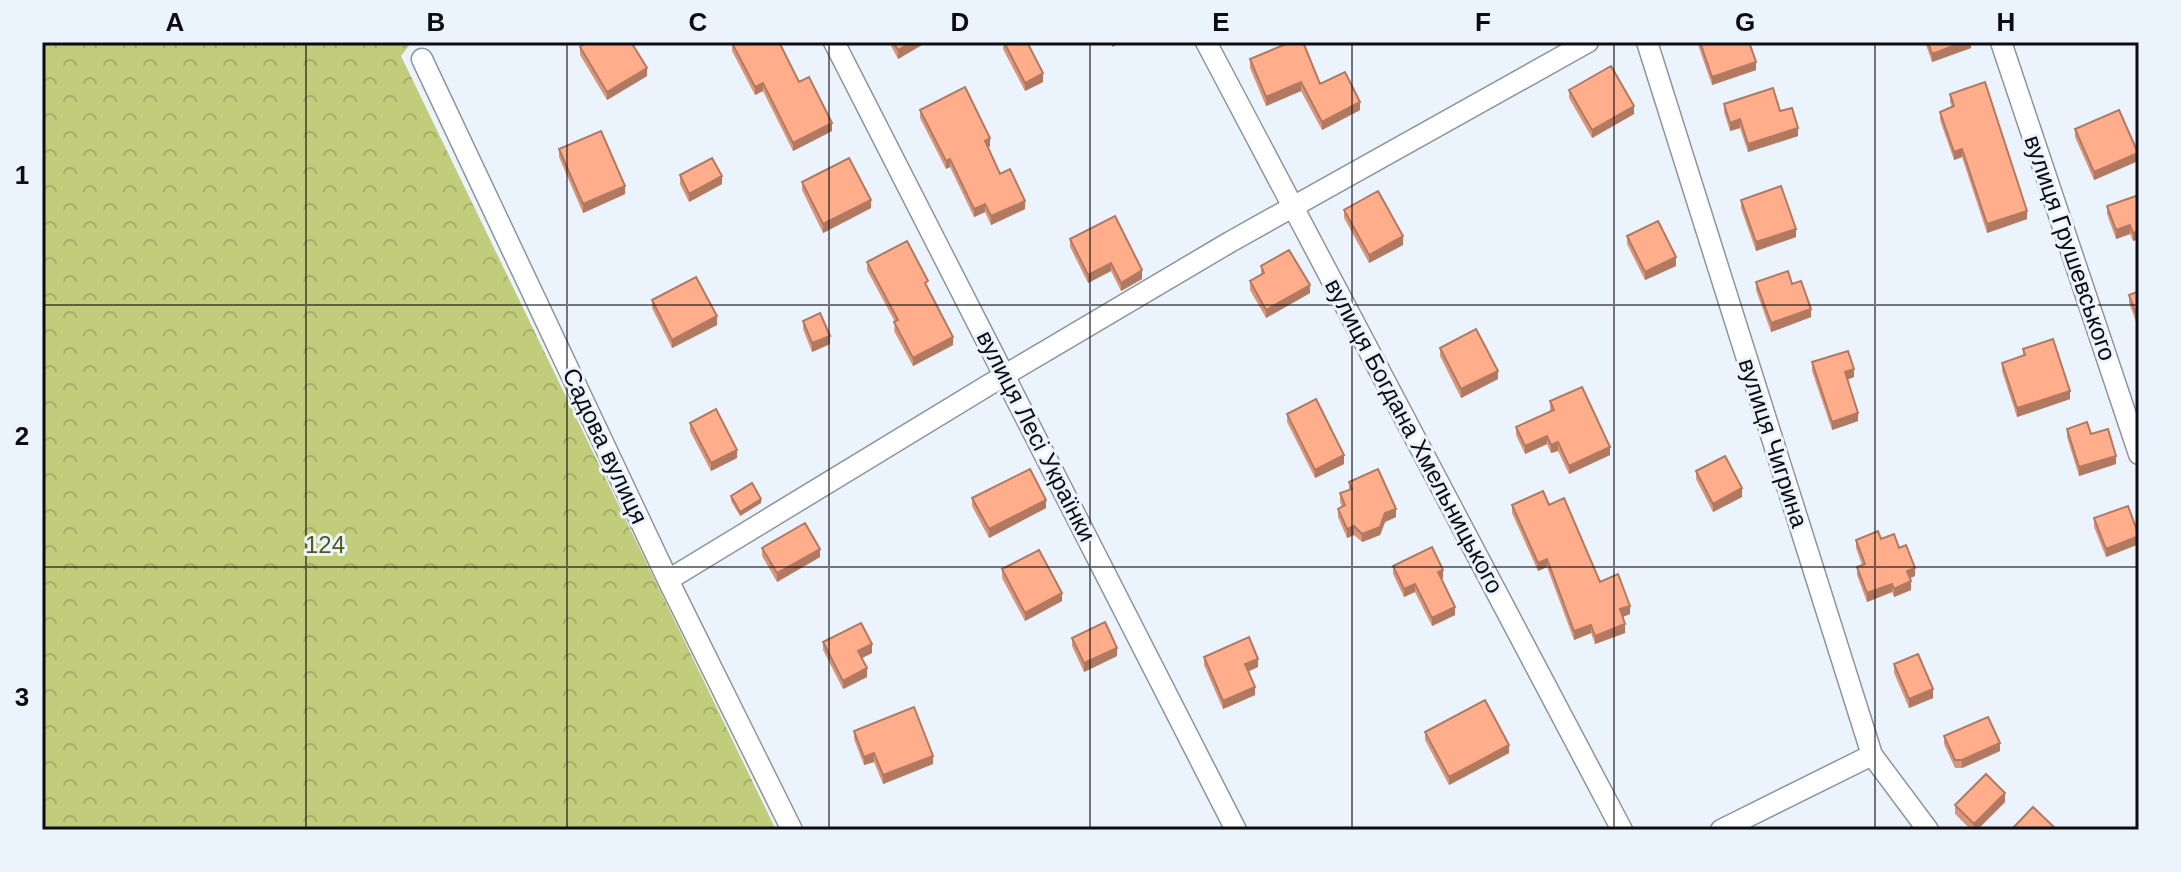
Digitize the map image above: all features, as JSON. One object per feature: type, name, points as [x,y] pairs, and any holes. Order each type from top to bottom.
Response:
[{"type":"street","name":"вулиця Лесі Українки","points":[[834,42],[1236,830]]},
{"type":"street","name":"вулиця Богдана Хмельницького","points":[[1206,42],[1622,830]]},
{"type":"street","points":[[668,580],[1230,242],[1588,42]]},
{"type":"street","name":"вулиця Чигрина","points":[[1647,42],[1872,755],[1928,830]]},
{"type":"street","name":"вулиця Грушевського","points":[[2001,42],[2139,454]]},
{"type":"street","name":"Садова вулиця","points":[[422,59],[668,580],[792,830]]},
{"type":"street","points":[[1721,830],[1872,755]]},
{"type":"green space","name":"124","points":[[42,42],[412,42],[401,56],[776,830],[42,830]]},
{"type":"building","points":[[587,42],[631,42],[647,68],[607,92],[580,47]]},
{"type":"building","points":[[734,42],[779,42],[799,82],[809,77],[832,123],[793,143],[763,83],[755,87]]},
{"type":"building","points":[[893,42],[912,42],[898,50]]},
{"type":"building","points":[[1004,42],[1027,42],[1043,73],[1025,83]]},
{"type":"building","points":[[1291,42],[1303,42],[1320,84],[1345,72],[1360,102],[1322,122],[1301,82],[1266,97],[1250,59]]},
{"type":"building","points":[[1700,42],[1749,42],[1756,62],[1712,77]]},
{"type":"building","points":[[1928,42],[1964,42],[1932,54]]},
{"type":"building","points":[[1611,66],[1634,106],[1592,130],[1569,90]]},
{"type":"building","points":[[1985,82],[2027,211],[1987,224],[1962,149],[1954,152],[1940,112],[1954,106],[1950,94]]},
{"type":"building","points":[[965,87],[990,138],[985,141],[1000,174],[1010,169],[1025,201],[991,216],[985,204],[974,209],[950,159],[946,161],[920,110]]},
{"type":"building","points":[[1773,88],[1780,111],[1792,108],[1798,128],[1748,144],[1740,119],[1730,123],[1724,104]]},
{"type":"building","points":[[2119,110],[2138,153],[2094,172],[2075,129]]},
{"type":"building","points":[[601,131],[625,186],[583,204],[559,149]]},
{"type":"building","points":[[712,158],[722,176],[689,194],[680,175]]},
{"type":"building","points":[[849,158],[871,200],[823,224],[802,182]]},
{"type":"building","points":[[1781,186],[1796,229],[1756,242],[1741,200]]},
{"type":"building","points":[[1378,191],[1403,236],[1369,255],[1344,210]]},
{"type":"building","points":[[2139,195],[2139,231],[2133,233],[2130,225],[2116,230],[2107,206]]},
{"type":"building","points":[[1115,216],[1142,270],[1121,283],[1111,263],[1088,275],[1070,239]]},
{"type":"building","points":[[1658,221],[1676,257],[1645,272],[1627,236]]},
{"type":"building","points":[[907,241],[953,337],[913,358],[894,322],[898,320],[867,262]]},
{"type":"building","points":[[1289,250],[1310,285],[1266,310],[1250,281],[1264,273],[1261,266]]},
{"type":"building","points":[[1788,271],[1792,284],[1801,281],[1811,309],[1771,323],[1756,282]]},
{"type":"building","points":[[696,277],[717,316],[672,340],[652,300]]},
{"type":"building","points":[[2139,291],[2139,321],[2129,295]]},
{"type":"building","points":[[820,313],[830,336],[812,343],[803,321]]},
{"type":"building","points":[[1476,329],[1498,371],[1461,389],[1440,348]]},
{"type":"building","points":[[2053,339],[2070,391],[2017,408],[2002,363],[2025,355],[2023,349]]},
{"type":"building","points":[[1848,351],[1854,369],[1845,372],[1858,413],[1832,422],[1812,362]]},
{"type":"building","points":[[1582,387],[1610,447],[1569,466],[1558,442],[1551,445],[1547,436],[1525,446],[1516,427],[1554,410],[1550,401]]},
{"type":"building","points":[[1316,399],[1344,455],[1315,470],[1287,414]]},
{"type":"building","points":[[716,409],[737,450],[711,463],[690,423]]},
{"type":"building","points":[[2087,422],[2091,434],[2108,429],[2116,456],[2079,467],[2067,429]]},
{"type":"building","points":[[1725,456],[1742,488],[1713,504],[1696,471]]},
{"type":"building","points":[[1030,469],[1046,500],[989,529],[972,498]]},
{"type":"building","points":[[1378,469],[1396,509],[1385,513],[1380,527],[1362,534],[1354,526],[1347,529],[1338,509],[1345,505],[1340,493],[1352,489],[1349,482]]},
{"type":"building","points":[[752,483],[761,499],[740,512],[731,496]]},
{"type":"building","points":[[1543,491],[1549,505],[1564,498],[1600,582],[1618,574],[1630,606],[1620,609],[1625,624],[1595,636],[1591,625],[1574,631],[1547,559],[1538,563],[1512,505]]},
{"type":"building","points":[[2128,506],[2139,536],[2106,549],[2094,518]]},
{"type":"building","points":[[805,523],[820,549],[777,573],[762,548]]},
{"type":"building","points":[[1878,531],[1881,539],[1894,534],[1899,548],[1906,545],[1915,568],[1907,571],[1911,581],[1894,589],[1892,584],[1867,593],[1857,567],[1865,564],[1856,540]]},
{"type":"building","points":[[1432,547],[1443,570],[1438,572],[1455,607],[1432,618],[1415,584],[1404,589],[1393,566]]},
{"type":"building","points":[[1039,550],[1062,593],[1025,613],[1002,569]]},
{"type":"building","points":[[1105,622],[1117,648],[1084,663],[1072,638]]},
{"type":"building","points":[[861,623],[872,644],[858,651],[867,668],[843,681],[823,642]]},
{"type":"building","points":[[1249,637],[1258,659],[1245,664],[1255,687],[1223,701],[1204,657]]},
{"type":"building","points":[[1918,654],[1933,689],[1909,699],[1894,664]]},
{"type":"building","points":[[1485,700],[1509,745],[1449,777],[1425,732]]},
{"type":"building","points":[[914,707],[933,756],[883,775],[874,753],[864,757],[854,731]]},
{"type":"building","points":[[1988,717],[2000,743],[1962,760],[1955,760],[1944,736]]},
{"type":"building","points":[[1986,774],[2005,793],[1974,824],[1955,805]]},
{"type":"building","points":[[2033,807],[2057,830],[2011,830]]}]
